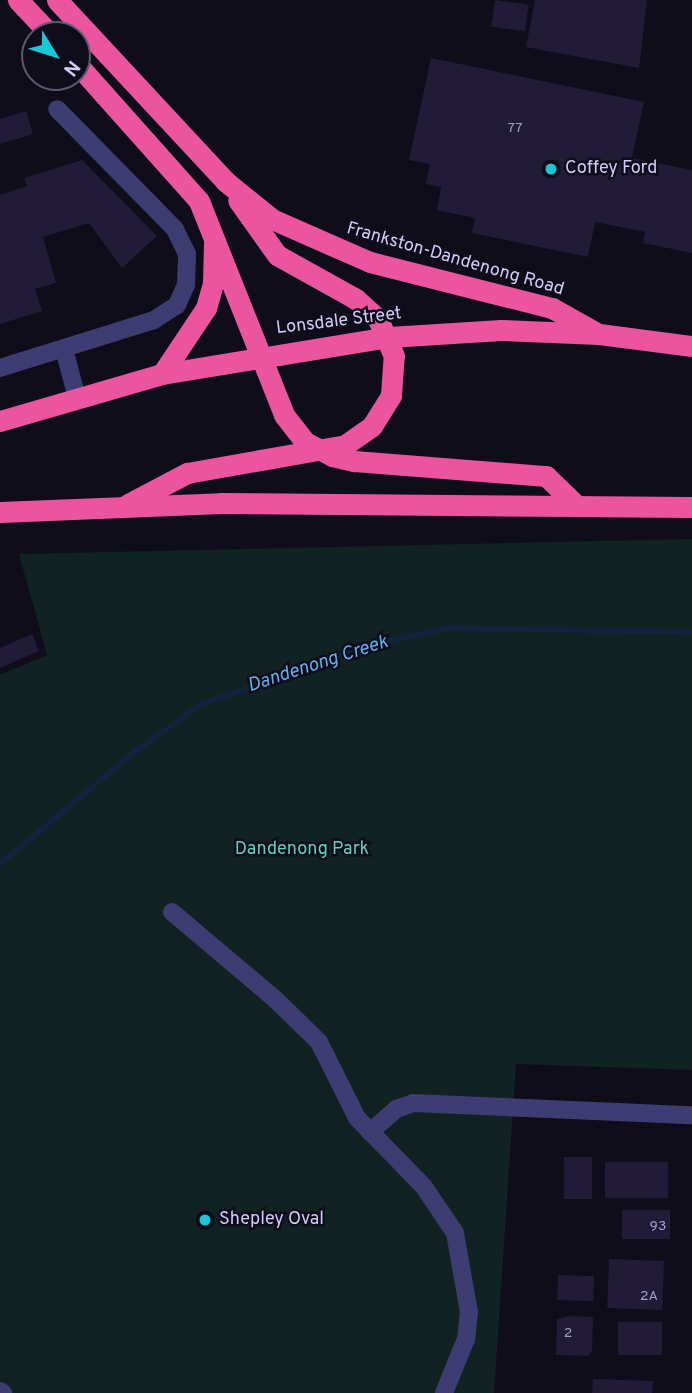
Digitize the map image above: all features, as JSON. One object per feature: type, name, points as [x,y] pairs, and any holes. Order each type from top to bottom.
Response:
[{"type":"highway","points":[[18,0],[38,21]]},
{"type":"highway","name":"Frankston-Dandenong Road","points":[[57,0],[225,181],[272,219],[332,248],[432,280],[552,308],[599,334]]},
{"type":"highway","points":[[91,79],[189,186],[213,229],[288,421],[320,452],[354,461],[547,476],[574,503]]},
{"type":"highway","points":[[124,506],[187,473],[320,452],[359,437],[386,407],[395,378],[389,337],[364,304],[273,251],[225,181]]},
{"type":"highway","points":[[162,374],[197,326],[208,301],[214,267],[213,229]]},
{"type":"highway","name":"Lonsdale Street","points":[[0,421],[162,374],[262,355],[389,337],[501,330],[599,334],[692,346]]},
{"type":"highway","points":[[0,512],[124,506],[574,503],[692,507]]},
{"type":"street","points":[[0,368],[164,316],[183,297],[188,264],[186,248],[171,225],[57,109]]},
{"type":"street","points":[[64,349],[77,398]]},
{"type":"street","points":[[172,912],[276,1000],[319,1042],[345,1099],[369,1132],[424,1186],[454,1233],[468,1286],[466,1339],[444,1393]]},
{"type":"street","points":[[369,1132],[396,1109],[413,1102],[485,1102],[554,1110],[692,1115]]},
{"type":"green space","name":"Dandenong Park","points":[[692,539],[692,1070],[516,1064],[494,1393],[0,1393],[0,675],[47,655],[19,554]]},
{"type":"building","points":[[495,0],[529,5],[525,31],[491,27]]},
{"type":"building","points":[[535,0],[647,0],[639,68],[526,47]]},
{"type":"building","points":[[431,58],[644,102],[632,158],[692,170],[692,253],[643,243],[645,232],[595,222],[588,257],[472,233],[475,218],[437,210],[441,187],[426,184],[430,164],[409,160]]},
{"type":"building","points":[[26,111],[33,134],[0,144],[0,119]]},
{"type":"building","points":[[82,160],[157,236],[122,268],[89,223],[43,237],[56,283],[35,289],[42,311],[0,324],[0,195],[27,186],[24,178]]},
{"type":"building","points":[[32,634],[39,651],[0,668],[0,648]]},
{"type":"building","points":[[564,1157],[592,1157],[592,1199],[564,1199]]},
{"type":"building","points":[[605,1162],[668,1162],[668,1198],[605,1198]]},
{"type":"building","points":[[622,1210],[670,1210],[670,1239],[622,1239]]},
{"type":"building","points":[[609,1259],[664,1261],[662,1310],[607,1308]]},
{"type":"building","points":[[558,1275],[594,1276],[593,1301],[557,1300]]},
{"type":"building","points":[[570,1316],[593,1317],[592,1351],[588,1356],[556,1355],[557,1319]]},
{"type":"building","points":[[618,1322],[662,1322],[662,1355],[618,1355]]},
{"type":"building","points":[[593,1379],[653,1381],[652,1393],[592,1393]]},
{"type":"waterway","name":"Dandenong Creek","points":[[0,864],[134,752],[202,704],[371,645],[448,628],[692,632]]},
{"type":"place","name":"Coffey Ford","points":[[551,169]]},
{"type":"place","name":"Shepley Oval","points":[[205,1220]]}]
